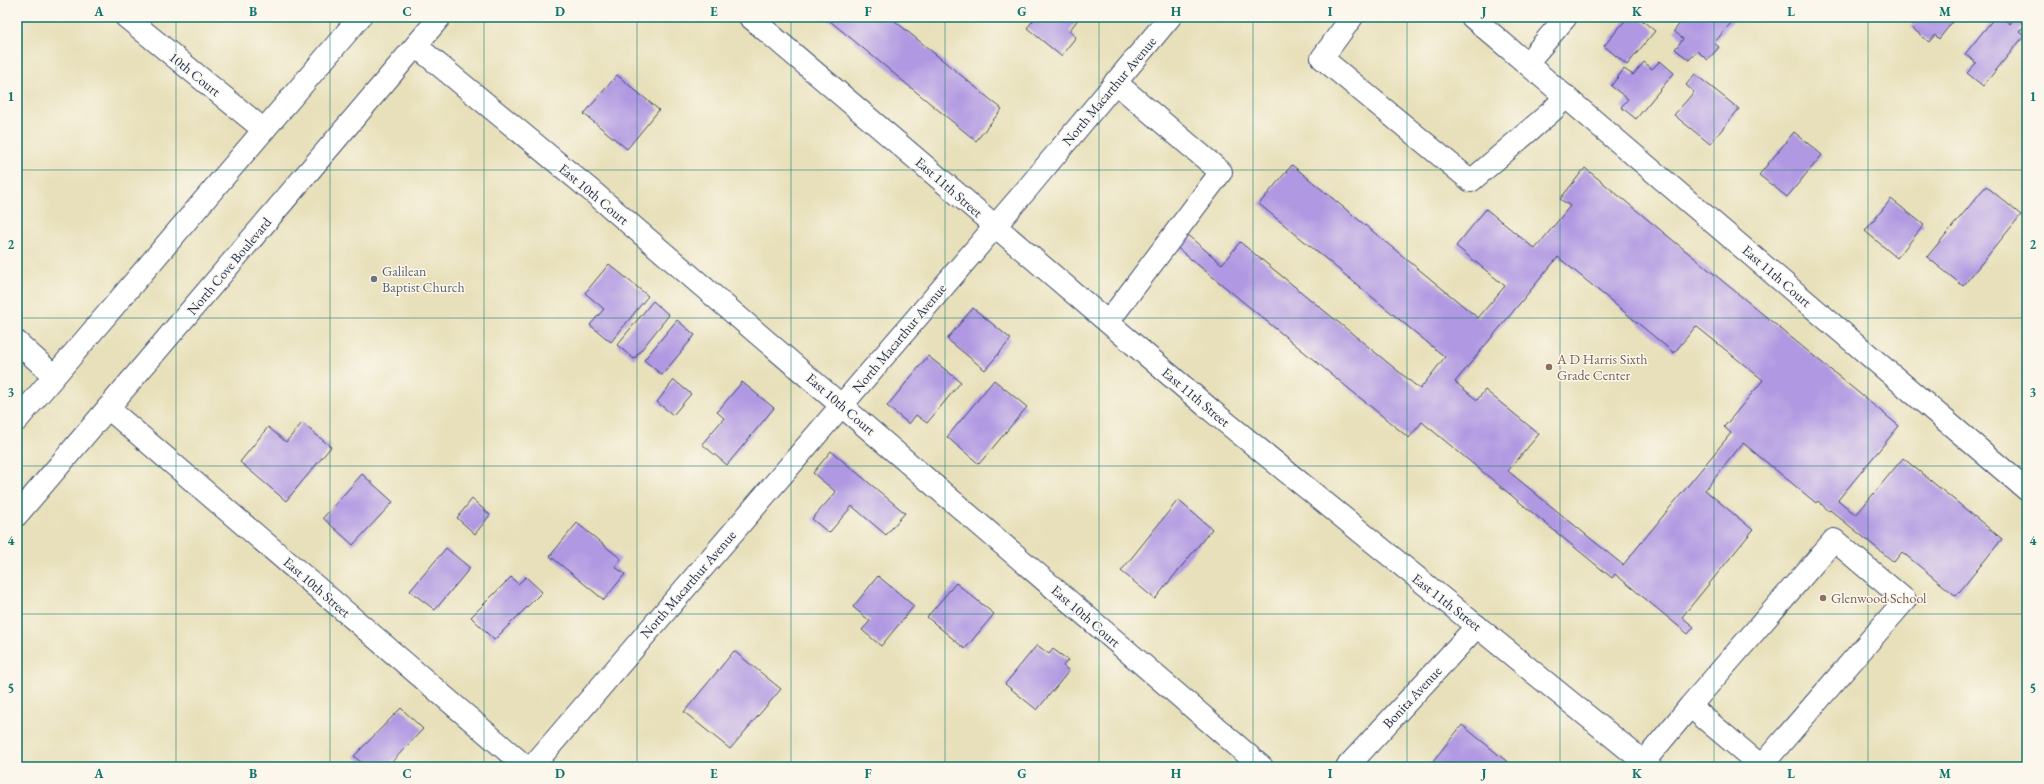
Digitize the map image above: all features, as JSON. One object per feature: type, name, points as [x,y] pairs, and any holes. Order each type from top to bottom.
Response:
[{"type":"street","name":"10th Court","points":[[126,17],[264,130]]},
{"type":"street","points":[[17,420],[360,17]]},
{"type":"street","name":"North Cove Boulevard","points":[[17,515],[440,17]]},
{"type":"street","name":"East 11th Street","points":[[750,17],[994,226],[1300,484],[1647,764]]},
{"type":"street","name":"North Macarthur Avenue","points":[[532,767],[994,226],[1170,17]]},
{"type":"street","points":[[1352,17],[1322,58],[1471,181],[1552,111],[1566,96]]},
{"type":"street","name":"East 11th Court","points":[[1472,17],[2027,490]]},
{"type":"street","points":[[1527,63],[1566,17]]},
{"type":"street","name":"East 10th Court","points":[[416,46],[594,193],[1262,767]]},
{"type":"street","points":[[1108,322],[1221,172],[1115,82]]},
{"type":"street","points":[[17,342],[54,376]]},
{"type":"street","name":"East 10th Street","points":[[108,408],[526,767]]},
{"type":"street","points":[[1647,764],[1690,706],[1834,540],[1905,600],[1761,766],[1690,706]]},
{"type":"street","name":"Bonita Avenue","points":[[1347,767],[1477,626]]},
{"type":"building","points":[[825,17],[890,17],[1002,109],[976,141]]},
{"type":"building","points":[[1036,17],[1080,17],[1069,31],[1076,37],[1061,56],[1027,28]]},
{"type":"building","points":[[1628,17],[1638,17],[1655,31],[1627,65],[1604,46]]},
{"type":"building","points":[[1682,17],[1736,17],[1714,43],[1719,47],[1708,60],[1697,51],[1689,60],[1675,49],[1683,39],[1674,31],[1684,18]]},
{"type":"building","points":[[1913,17],[1956,17],[1939,39],[1935,35],[1929,42],[1911,27],[1917,21]]},
{"type":"building","points":[[1995,17],[2001,17],[2010,24],[2016,17],[2025,25],[2019,32],[2024,36],[1983,86],[1967,73],[1976,63],[1965,54]]},
{"type":"building","points":[[1660,61],[1674,73],[1636,119],[1621,107],[1628,99],[1611,86],[1624,69],[1633,75],[1644,62],[1652,69]]},
{"type":"building","points":[[1695,74],[1739,109],[1710,144],[1674,115],[1694,92],[1686,85]]},
{"type":"building","points":[[617,75],[659,110],[627,149],[584,114]]},
{"type":"building","points":[[1794,132],[1822,155],[1787,197],[1759,175]]},
{"type":"building","points":[[1292,165],[1478,318],[1505,286],[1456,246],[1486,209],[1535,249],[1570,206],[1560,199],[1585,168],[1899,426],[1838,500],[1856,515],[1903,458],[2002,539],[1956,596],[1902,552],[1894,562],[1830,510],[1829,511],[1818,501],[1816,503],[1743,443],[1705,490],[1753,530],[1682,617],[1694,627],[1688,634],[1615,574],[1612,578],[1422,422],[1409,438],[1175,246],[1186,234],[1222,264],[1240,242],[1420,389],[1445,357],[1259,204]],"holes":[[[1558,257],[1674,353],[1696,326],[1763,380],[1724,427],[1731,433],[1623,565],[1508,471],[1539,434],[1485,390],[1477,400],[1455,382]]]},
{"type":"building","points":[[1986,186],[2021,215],[1963,286],[1927,257]]},
{"type":"building","points":[[1891,199],[1924,225],[1897,258],[1865,231]]},
{"type":"building","points":[[609,264],[648,296],[611,342],[590,325],[604,309],[585,293]]},
{"type":"building","points":[[653,301],[669,315],[634,359],[617,345]]},
{"type":"building","points":[[973,308],[1011,339],[985,370],[947,339]]},
{"type":"building","points":[[677,320],[695,335],[662,375],[644,360]]},
{"type":"building","points":[[928,356],[961,382],[927,423],[916,415],[909,424],[887,406]]},
{"type":"building","points":[[674,380],[691,394],[673,415],[657,402]]},
{"type":"building","points":[[994,380],[1027,407],[979,464],[947,437]]},
{"type":"building","points":[[742,382],[774,408],[727,465],[702,444],[724,418],[717,412]]},
{"type":"building","points":[[302,423],[331,447],[286,501],[240,462],[268,427],[286,442]]},
{"type":"building","points":[[831,451],[905,513],[886,535],[852,506],[829,533],[812,519],[836,492],[813,473]]},
{"type":"building","points":[[362,474],[393,502],[353,545],[323,518]]},
{"type":"building","points":[[472,499],[490,515],[475,534],[457,518]]},
{"type":"building","points":[[1178,500],[1212,529],[1155,599],[1121,571]]},
{"type":"building","points":[[577,523],[621,559],[615,567],[625,574],[604,600],[550,556]]},
{"type":"building","points":[[446,548],[470,568],[435,610],[410,591]]},
{"type":"building","points":[[878,576],[914,606],[881,646],[862,630],[870,621],[853,607]]},
{"type":"building","points":[[511,577],[518,584],[526,577],[542,592],[494,640],[471,617]]},
{"type":"building","points":[[956,583],[994,614],[965,649],[927,617]]},
{"type":"building","points":[[1037,645],[1049,654],[1053,649],[1068,660],[1063,666],[1069,671],[1037,710],[1005,684]]},
{"type":"building","points":[[734,651],[781,689],[730,749],[684,712]]},
{"type":"building","points":[[401,708],[423,729],[387,767],[366,767],[354,756]]},
{"type":"building","points":[[1462,725],[1510,764],[1507,767],[1428,767]]},
{"type":"place","name":"Galilean Baptist Church","points":[[374,279]]},
{"type":"place","name":"A D Harris Sixth Grade Center","points":[[1549,367]]},
{"type":"place","name":"Glenwood School","points":[[1823,598]]}]
